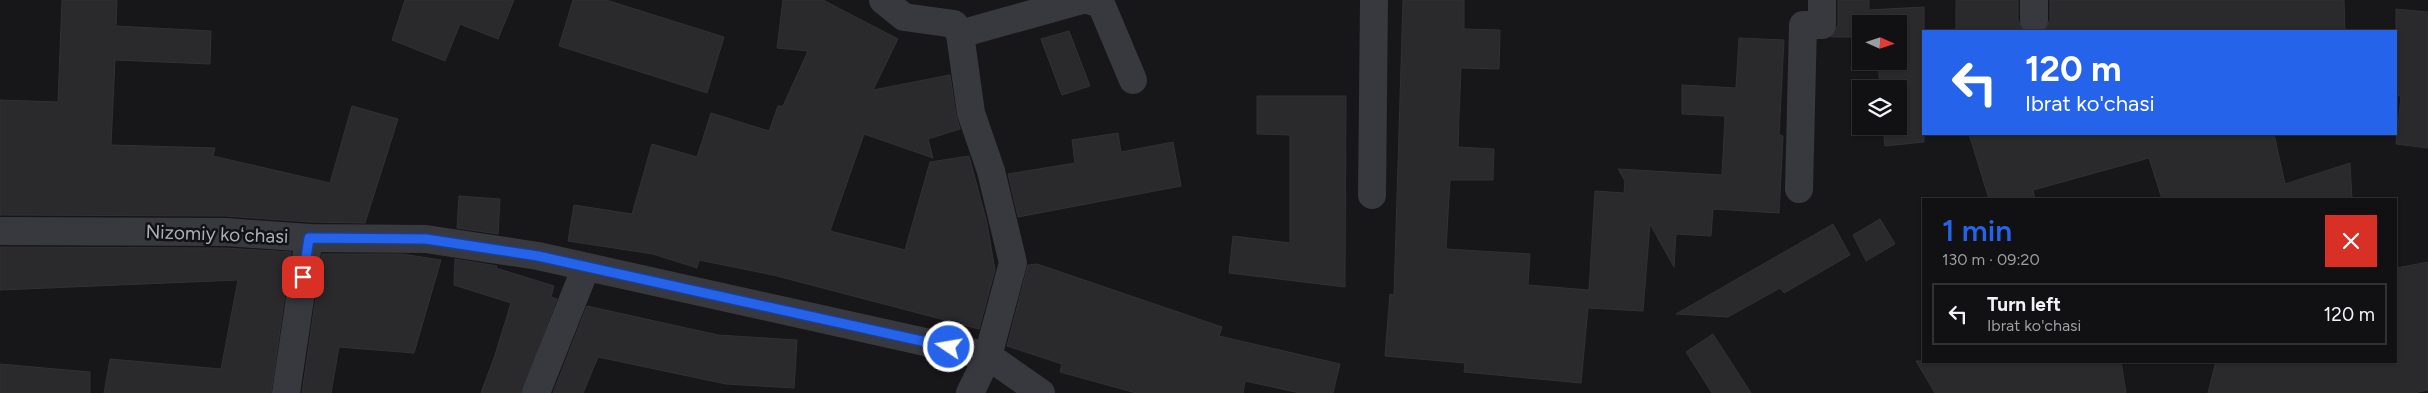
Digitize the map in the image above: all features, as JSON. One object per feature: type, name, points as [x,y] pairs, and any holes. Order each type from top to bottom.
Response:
[{"type":"street","points":[[883,0],[904,17],[954,24],[960,34],[971,113],[991,170],[1014,263],[988,356],[970,393]]},
{"type":"street","points":[[960,34],[1082,0]]},
{"type":"street","points":[[1088,0],[1101,4],[1133,80]]},
{"type":"street","points":[[1372,195],[1374,0]]},
{"type":"street","points":[[1799,189],[1803,25],[1822,26],[1822,0]]},
{"type":"street","name":"Nizomiy koʻchasi","points":[[0,231],[226,232],[309,238],[426,239],[538,256],[988,356],[1040,393]]},
{"type":"street","points":[[286,393],[309,238]]},
{"type":"street","points":[[536,393],[586,267]]},
{"type":"building","points":[[62,0],[117,0],[116,26],[211,31],[210,64],[115,60],[111,145],[215,148],[213,156],[330,183],[352,106],[398,119],[365,223],[310,222],[226,216],[0,215],[0,100],[58,102]]},
{"type":"building","points":[[405,0],[514,0],[498,39],[460,24],[445,61],[392,40]]},
{"type":"building","points":[[573,0],[606,0],[724,37],[707,93],[559,46]]},
{"type":"building","points":[[783,0],[823,0],[898,39],[873,90],[950,75],[960,129],[928,139],[933,158],[864,134],[830,231],[905,250],[930,162],[969,156],[987,223],[995,270],[979,329],[773,275],[699,260],[697,268],[653,254],[568,241],[574,205],[632,214],[652,144],[697,157],[711,113],[769,131],[778,106],[783,106],[808,51],[777,48]]},
{"type":"building","points":[[1403,0],[1464,0],[1464,29],[1500,30],[1499,69],[1461,68],[1458,147],[1494,149],[1493,180],[1450,180],[1446,249],[1530,254],[1528,285],[1589,290],[1595,191],[1624,193],[1625,181],[1618,169],[1722,175],[1725,116],[1682,114],[1682,85],[1736,88],[1739,38],[1784,40],[1779,135],[1783,136],[1779,213],[1713,209],[1711,236],[1676,234],[1674,267],[1650,224],[1643,311],[1588,308],[1581,383],[1464,372],[1465,363],[1385,356],[1390,294],[1394,295]]},
{"type":"building","points":[[1838,0],[1869,0],[1869,10],[1924,7],[1924,30],[1922,30],[1922,135],[1924,135],[1924,142],[1885,146],[1884,135],[1907,135],[1907,80],[1879,80],[1879,70],[1908,70],[1908,15],[1852,15],[1852,37],[1831,37],[1838,25]]},
{"type":"building","points":[[1956,0],[2018,0],[2018,20],[2023,30],[1956,30]]},
{"type":"building","points":[[2050,0],[2344,0],[2345,30],[2045,30],[2050,20]]},
{"type":"building","points":[[2396,9],[2428,12],[2428,148],[2396,144],[2401,96],[2397,95]]},
{"type":"building","points":[[1069,31],[1090,86],[1062,95],[1041,39]]},
{"type":"building","points":[[1257,96],[1346,96],[1345,287],[1229,273],[1233,236],[1290,243],[1290,135],[1257,134]]},
{"type":"building","points":[[1118,133],[1121,152],[1173,142],[1181,186],[1018,217],[1008,174],[1075,163],[1072,140]]},
{"type":"building","points":[[1969,135],[2274,135],[2285,184],[2350,163],[2352,198],[2162,198],[2149,158],[2033,190],[2035,198],[1989,198]]},
{"type":"building","points":[[459,196],[500,199],[498,234],[457,228]]},
{"type":"building","points":[[1880,219],[1895,244],[1866,261],[1853,235]]},
{"type":"building","points":[[1833,224],[1850,255],[1784,293],[1780,288],[1728,317],[1676,314]]},
{"type":"building","points":[[0,247],[225,248],[291,252],[271,393],[104,393],[110,359],[221,369],[238,280],[0,290]]},
{"type":"building","points":[[322,254],[402,254],[441,260],[414,353],[339,347],[331,393],[302,393]]},
{"type":"building","points":[[455,259],[497,266],[496,268],[554,286],[551,297],[557,299],[521,393],[481,393],[511,303],[454,285]]},
{"type":"building","points":[[2428,262],[2428,390],[2414,393],[2208,393],[2216,363],[2397,363],[2397,268]]},
{"type":"building","points":[[1037,264],[1222,327],[1219,336],[1340,364],[1333,393],[1300,393],[1245,381],[1243,393],[1136,393],[1060,372],[1062,364],[1007,346],[1028,265]]},
{"type":"building","points":[[587,306],[718,335],[797,340],[794,388],[726,384],[598,357],[583,393],[553,393]]},
{"type":"building","points":[[1713,334],[1751,393],[1712,393],[1686,352]]},
{"type":"building","points":[[1916,361],[1922,361],[1922,363],[2121,363],[2126,393],[1935,393]]},
{"type":"building","points":[[0,364],[90,372],[90,393],[0,393]]},
{"type":"route","points":[[303,277],[309,238],[426,239],[538,256],[949,347]]}]
